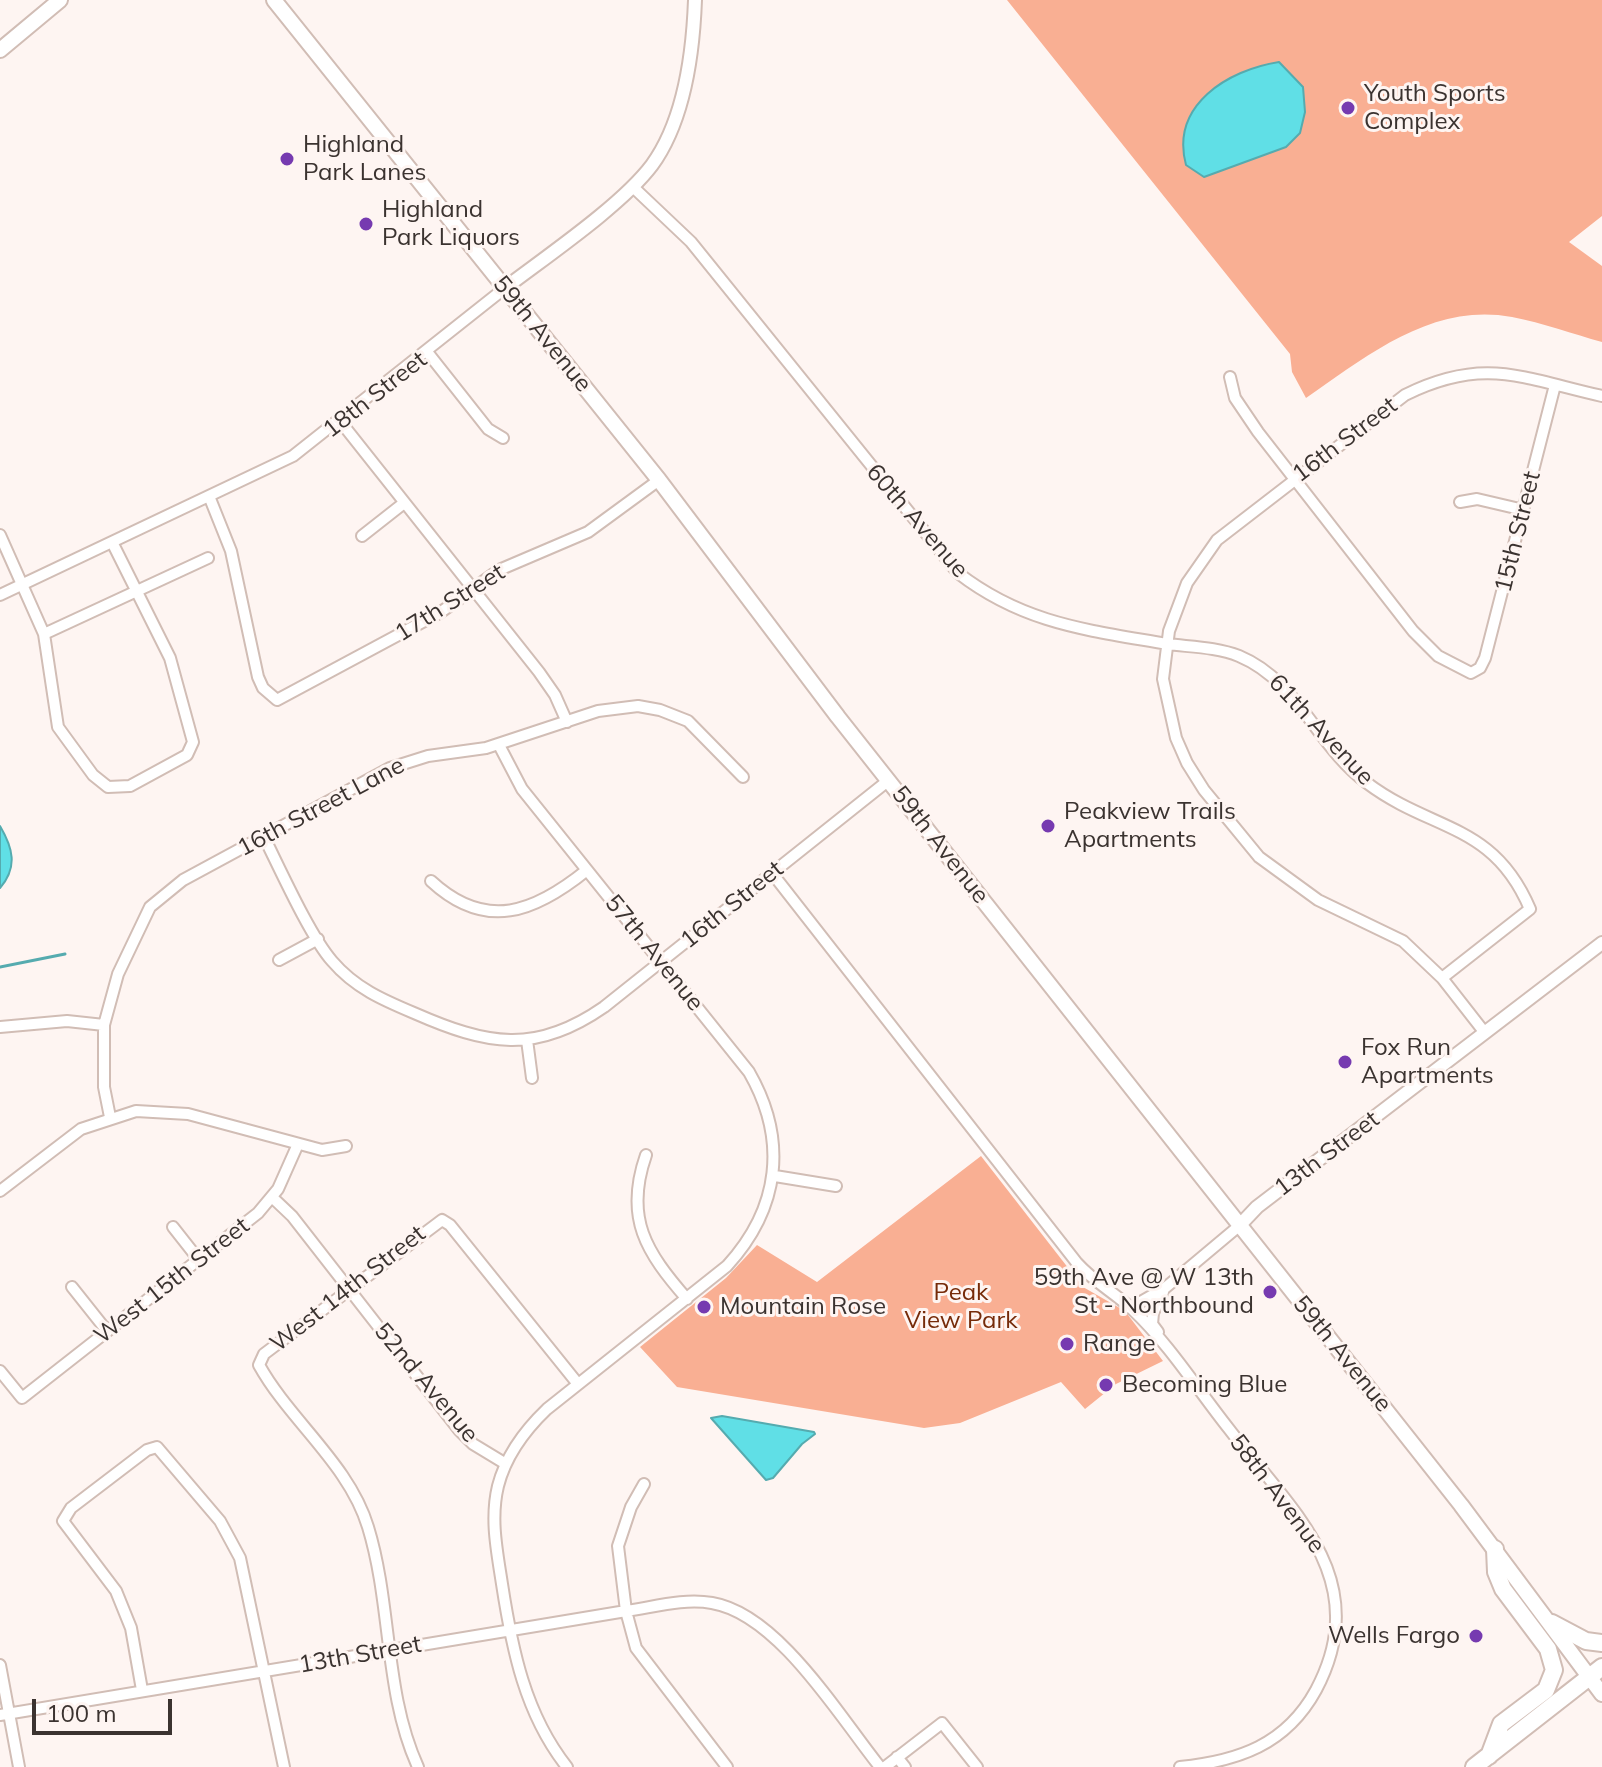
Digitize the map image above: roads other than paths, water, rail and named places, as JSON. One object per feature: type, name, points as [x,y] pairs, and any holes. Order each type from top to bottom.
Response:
[{"type":"main road","points":[[0,50],[60,0]]},
{"type":"main road","name":"59th Avenue","points":[[274,0],[659,480],[889,780],[1552,1623],[1596,1671],[1602,1694]]},
{"type":"main road","points":[[1489,1756],[1501,1724],[1546,1690],[1554,1670],[1548,1649],[1503,1589],[1496,1572],[1495,1549]]},
{"type":"main road","points":[[1552,1623],[1586,1641],[1602,1643]]},
{"type":"main road","points":[[1474,1767],[1596,1671]]},
{"type":"street","name":"18th Street","points":[[0,595],[293,456],[428,353],[633,187],[653,164],[680,105],[695,0]]},
{"type":"street","name":"60th Avenue","points":[[633,187],[691,242],[958,573],[1001,603],[1046,622],[1166,643]]},
{"type":"street","points":[[428,353],[488,429],[503,438]]},
{"type":"street","name":"16th Street","points":[[1166,643],[1187,583],[1200,560],[1217,540],[1405,395],[1438,378],[1464,372],[1495,373],[1602,396]]},
{"type":"street","points":[[1230,377],[1235,398],[1295,478]]},
{"type":"street","name":"15th Street","points":[[1295,478],[1413,631],[1438,656],[1471,673],[1480,668],[1485,658],[1555,385]]},
{"type":"street","points":[[340,421],[550,688],[567,722]]},
{"type":"street","name":"17th Street","points":[[209,496],[231,551],[258,677],[272,698],[280,699],[441,612],[499,570],[588,532],[659,480]]},
{"type":"street","points":[[1460,502],[1477,499],[1524,510]]},
{"type":"street","points":[[362,536],[404,503]]},
{"type":"street","points":[[0,535],[44,634],[58,727],[102,784],[122,788],[189,753],[193,742],[170,658],[112,542]]},
{"type":"street","points":[[44,634],[208,558]]},
{"type":"street","name":"61th Avenue","points":[[1166,643],[1238,656],[1272,674],[1366,783],[1487,846],[1520,887],[1530,909],[1442,978]]},
{"type":"street","points":[[1166,643],[1163,679],[1176,738],[1187,763],[1213,801],[1259,857],[1287,880],[1318,900],[1403,941],[1442,978],[1485,1033]]},
{"type":"street","name":"16th Street Lane","points":[[110,1117],[104,1087],[104,1025],[118,974],[150,907],[183,880],[408,760],[499,745],[625,707],[660,710],[699,729],[743,777]]},
{"type":"street","name":"57th Avenue","points":[[499,745],[522,789],[662,961],[759,1089],[773,1131],[775,1176]]},
{"type":"street","name":"16th Street","points":[[264,837],[318,939],[341,970],[372,995],[461,1034],[504,1042],[527,1040],[558,1033],[586,1020],[889,780]]},
{"type":"street","points":[[431,881],[451,899],[480,910],[506,911],[546,901],[587,870]]},
{"type":"street","name":"58th Avenue","points":[[772,873],[1077,1263],[1093,1280],[1130,1308],[1175,1360],[1307,1527],[1325,1559],[1335,1599],[1335,1636],[1316,1689],[1289,1726],[1256,1749],[1227,1761],[1180,1767]]},
{"type":"street","points":[[279,960],[318,939]]},
{"type":"street","name":"13th Street","points":[[1130,1308],[1165,1288],[1257,1207],[1602,943]]},
{"type":"street","points":[[0,1027],[67,1021],[104,1025]]},
{"type":"street","points":[[527,1040],[532,1078]]},
{"type":"street","points":[[2,1187],[73,1135],[110,1117],[136,1111],[188,1114],[322,1150],[346,1146]]},
{"type":"street","name":"West 15th Street","points":[[0,1371],[22,1398],[199,1260],[272,1197],[298,1144]]},
{"type":"street","points":[[646,1155],[639,1176],[638,1221],[656,1262],[687,1299]]},
{"type":"street","points":[[567,1767],[538,1719],[520,1677],[510,1630],[495,1535],[495,1509],[506,1464],[529,1426],[727,1266],[749,1241],[761,1220],[775,1176],[836,1186]]},
{"type":"street","name":"52nd Avenue","points":[[272,1197],[292,1216],[459,1430],[473,1444],[506,1464]]},
{"type":"street","name":"West 14th Street","points":[[389,1649],[373,1549],[361,1508],[347,1483],[259,1365],[264,1354],[442,1220],[450,1225],[578,1384]]},
{"type":"street","points":[[173,1227],[199,1260]]},
{"type":"street","points":[[72,1287],[107,1331]]},
{"type":"street","name":"58th Avenue","points":[[1165,1288],[1153,1313],[1152,1324],[1173,1351],[1175,1360]]},
{"type":"street","points":[[142,1690],[131,1628],[116,1591],[63,1521],[71,1508],[147,1450],[157,1447],[220,1521],[235,1546],[247,1581],[284,1767]]},
{"type":"street","points":[[644,1484],[631,1507],[618,1546],[626,1611],[636,1648],[645,1665],[727,1767]]},
{"type":"street","name":"13th Street","points":[[5,1714],[626,1611],[691,1601],[709,1602],[741,1611],[782,1642],[882,1767]]},
{"type":"street","points":[[389,1649],[405,1733],[418,1767]]},
{"type":"street","points":[[0,1665],[5,1714],[19,1767]]},
{"type":"street","points":[[882,1767],[942,1723],[977,1767]]},
{"type":"street","points":[[897,1757],[905,1767]]},
{"type":"water","points":[[1279,62],[1303,87],[1305,112],[1300,133],[1286,147],[1204,177],[1186,165],[1183,144],[1187,125],[1195,108],[1207,94],[1241,73]]},
{"type":"water","points":[[0,826],[12,857],[9,873],[0,888]]},
{"type":"water","points":[[722,1416],[815,1434],[802,1444],[773,1478],[766,1480],[711,1418]]},
{"type":"waterway","points":[[0,967],[65,954]]},
{"type":"place","name":"Youth Sports Complex","points":[[1348,108]]},
{"type":"place","name":"Highland Park Lanes","points":[[287,159]]},
{"type":"place","name":"Highland Park Liquors","points":[[366,224]]},
{"type":"place","name":"Peakview Trails Apartments","points":[[1048,826]]},
{"type":"place","name":"Fox Run Apartments","points":[[1345,1062]]},
{"type":"place","name":"59th Ave @ W 13th St - Northbound","points":[[1270,1292]]},
{"type":"place","name":"Mountain Rose","points":[[704,1307]]},
{"type":"place","name":"Range","points":[[1067,1344]]},
{"type":"place","name":"Becoming Blue","points":[[1106,1385]]},
{"type":"place","name":"Wells Fargo","points":[[1476,1636]]},
{"type":"park label","name":"Peak View Park","points":[[961,1307]]}]
